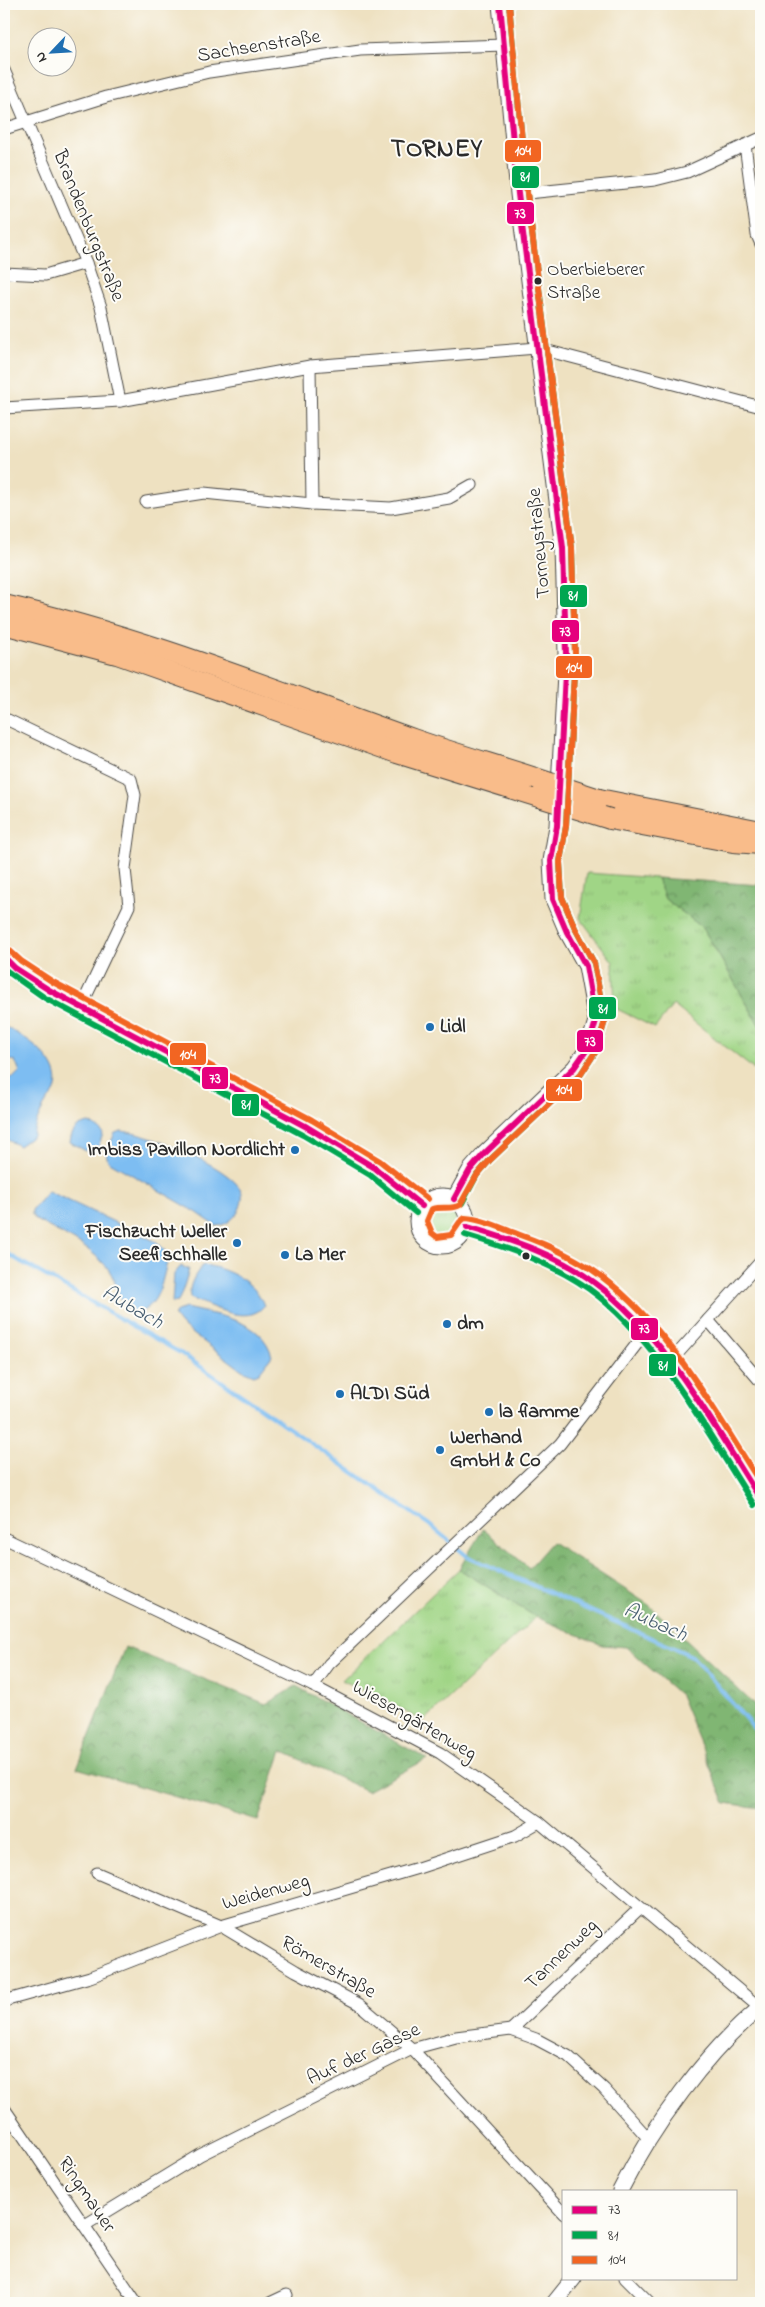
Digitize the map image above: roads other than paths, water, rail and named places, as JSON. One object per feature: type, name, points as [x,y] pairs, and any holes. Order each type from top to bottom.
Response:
[{"type":"highway","points":[[4,605],[72,621],[140,641],[414,739],[599,799],[761,830]]},
{"type":"highway","points":[[4,624],[117,654],[397,753],[610,819],[732,842],[761,844]]},
{"type":"street","name":"Torneystraße","points":[[454,1198],[470,1170],[484,1154],[574,1068],[588,1048],[596,1021],[586,966],[567,932],[553,899],[551,862],[556,826],[566,654],[563,548],[518,194],[500,4]]},
{"type":"street","name":"Sachsenstraße","points":[[4,129],[106,97],[209,72],[360,50],[504,45]]},
{"type":"street","name":"Brandenburgstraße","points":[[4,70],[25,123],[86,262],[102,307],[120,401]]},
{"type":"street","points":[[518,194],[656,180],[687,172],[761,138]]},
{"type":"street","points":[[745,145],[757,235],[761,244]]},
{"type":"street","points":[[4,272],[45,275],[86,262]]},
{"type":"street","points":[[4,408],[120,401],[310,366],[537,348],[761,407]]},
{"type":"street","points":[[310,366],[312,504]]},
{"type":"street","points":[[146,502],[204,493],[312,504],[391,508],[449,498],[472,485]]},
{"type":"street","points":[[8,720],[131,779],[135,795],[125,869],[129,906],[81,1007]]},
{"type":"street","points":[[4,957],[22,973],[81,1007],[307,1127],[375,1168],[422,1206]]},
{"type":"street","points":[[436,1197],[454,1198],[465,1209],[467,1227],[464,1235],[455,1244],[442,1247],[429,1243],[420,1234],[417,1221],[422,1206],[430,1199],[436,1197]]},
{"type":"street","points":[[467,1227],[527,1246],[566,1265],[609,1294],[646,1332],[670,1362],[761,1500]]},
{"type":"street","points":[[670,1362],[761,1261]]},
{"type":"street","points":[[708,1320],[761,1382]]},
{"type":"street","points":[[313,1686],[329,1664],[438,1558],[560,1444],[646,1332]]},
{"type":"street","name":"Wiesengärtenweg","points":[[4,1538],[313,1686],[440,1753],[538,1822],[760,2008]]},
{"type":"street","name":"Weidenweg","points":[[4,2001],[90,1977],[221,1926],[436,1862],[515,1836],[538,1822]]},
{"type":"street","name":"Römerstraße","points":[[97,1873],[221,1926],[296,1971],[359,2004],[412,2049],[562,2212]]},
{"type":"street","name":"Tannenweg","points":[[511,2030],[640,1908]]},
{"type":"street","points":[[621,2190],[648,2138],[701,2070],[760,2008]]},
{"type":"street","name":"Auf der Gasse","points":[[85,2225],[200,2155],[412,2049],[456,2037],[511,2030],[536,2039],[568,2056],[604,2089],[648,2138]]},
{"type":"street","name":"Ringmauer","points":[[4,2108],[137,2303]]},
{"type":"street","points":[[554,2303],[572,2280]]},
{"type":"street","points":[[627,2280],[650,2303]]},
{"type":"street","points":[[270,2303],[287,2296]]},
{"type":"water","points":[[4,1026],[41,1052],[49,1061],[57,1080],[55,1091],[42,1111],[33,1136],[19,1146],[4,1138],[4,1076],[13,1078],[20,1071],[15,1061],[10,1060],[4,1063]]},
{"type":"water","points":[[89,1123],[100,1129],[103,1134],[97,1150],[91,1154],[70,1142],[72,1134],[76,1129],[81,1125]]},
{"type":"water","points":[[121,1131],[167,1144],[205,1161],[221,1171],[241,1190],[242,1201],[236,1215],[231,1220],[216,1226],[196,1212],[108,1161],[106,1153],[115,1133]]},
{"type":"water","points":[[48,1191],[157,1242],[166,1252],[168,1260],[161,1285],[149,1306],[143,1311],[134,1314],[123,1303],[113,1277],[98,1258],[73,1240],[36,1220],[32,1215],[32,1210]]},
{"type":"water","points":[[203,1265],[221,1269],[248,1283],[261,1298],[264,1306],[257,1312],[248,1315],[238,1315],[190,1298],[193,1280]]},
{"type":"water","points":[[181,1266],[189,1269],[178,1302],[172,1303],[174,1274]]},
{"type":"water","points":[[186,1308],[225,1317],[249,1327],[259,1334],[267,1344],[272,1356],[259,1373],[254,1375],[242,1370],[181,1325],[174,1316],[177,1311]]},
{"type":"waterway","name":"Aubach","points":[[4,1252],[182,1354],[431,1526],[467,1556],[692,1656],[761,1737]]},
{"type":"place","name":"Oberbieberer Straße","points":[[538,281]]},
{"type":"place","name":"Lidl","points":[[430,1027]]},
{"type":"place","name":"Imbiss Pavillon Nordlicht","points":[[295,1150]]},
{"type":"place","name":"Fischzucht Weller Seefischhalle","points":[[237,1243]]},
{"type":"place","name":"La Mer","points":[[285,1255]]},
{"type":"place","name":"dm","points":[[447,1324]]},
{"type":"place","name":"ALDI Süd","points":[[340,1394]]},
{"type":"place","name":"la flamme","points":[[489,1412]]},
{"type":"place","name":"Werhand GmbH & Co","points":[[440,1450]]},
{"type":"district","name":"TORNEY","points":[[437,150]]}]
